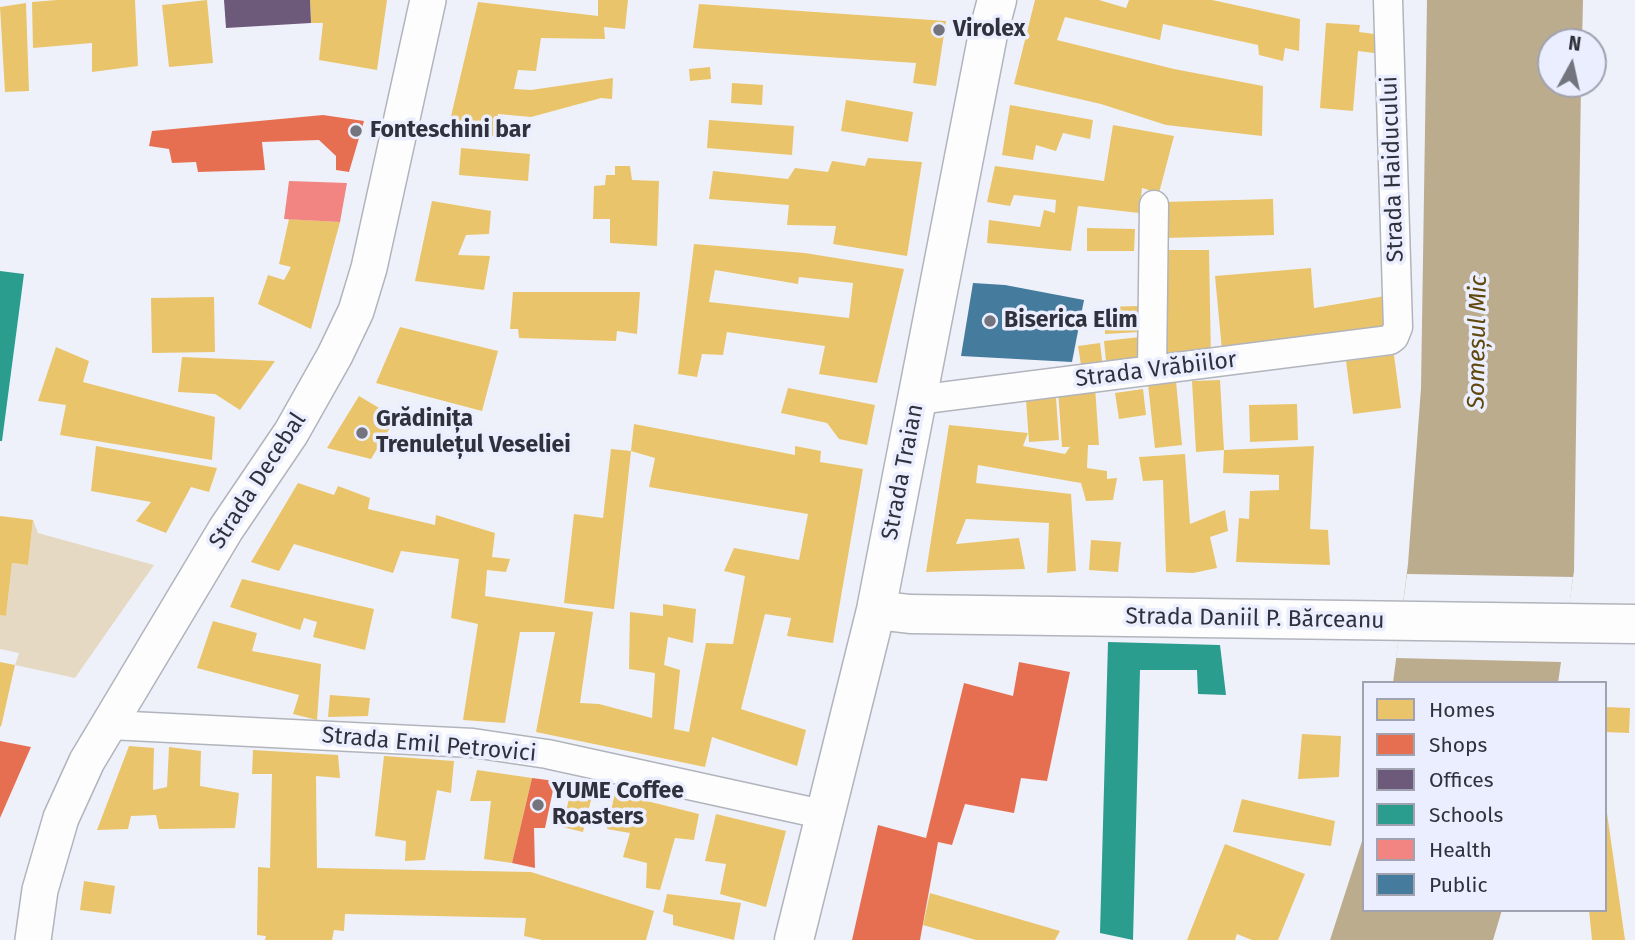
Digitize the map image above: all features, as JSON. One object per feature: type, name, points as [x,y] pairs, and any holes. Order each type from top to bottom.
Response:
[{"type":"main road","name":"Strada Traian","points":[[794,940],[876,610],[988,34],[997,0]]},
{"type":"main road","name":"Strada Daniil P. Bărceanu","points":[[876,610],[898,613],[1635,624]]},
{"type":"street","name":"Strada Decebal","points":[[33,940],[40,890],[61,818],[87,761],[226,529],[291,433],[335,355],[356,311],[369,268],[428,0]]},
{"type":"street","name":"Strada Haiducului","points":[[1388,0],[1398,327],[1394,337]]},
{"type":"street","points":[[1152,370],[1154,205]]},
{"type":"street","name":"Strada Vrăbiilor","points":[[917,400],[1390,340],[1394,337]]},
{"type":"street","name":"Strada Emil Petrovici","points":[[110,725],[473,743],[547,754],[826,815]]},
{"type":"shaded area","points":[[33,520],[38,533],[154,565],[75,678],[15,665],[19,653],[0,649],[0,615],[6,616],[12,563],[28,565]]},
{"type":"water","name":"Someșul Mic","points":[[1427,0],[1583,0],[1582,28],[1537,28],[1537,98],[1581,98],[1574,571],[1558,681],[1393,681],[1408,564],[1421,388]]},
{"type":"water","points":[[1362,841],[1362,912],[1501,912],[1493,940],[1330,940]]},
{"type":"pier","points":[[1407,574],[1573,577],[1562,662],[1396,658]]},
{"type":"building: Homes","points":[[135,0],[138,66],[92,72],[92,43],[33,48],[32,2]]},
{"type":"building: Homes","points":[[207,0],[213,63],[169,67],[162,5]]},
{"type":"building: Homes","points":[[310,0],[387,0],[377,70],[319,60],[323,23],[311,23]]},
{"type":"building: Homes","points":[[598,0],[628,0],[625,29],[604,27],[605,39],[541,38],[536,71],[518,70],[514,89],[531,90],[613,78],[612,99],[601,98],[531,117],[498,114],[493,136],[448,129],[478,2],[598,16]]},
{"type":"building: Homes","points":[[1035,0],[1099,0],[1126,8],[1129,0],[1212,0],[1300,19],[1299,51],[1285,48],[1283,61],[1259,55],[1258,45],[1163,24],[1160,40],[1065,17],[1057,40],[1174,69],[1263,86],[1262,136],[1166,125],[1101,104],[1014,84]]},
{"type":"building: Homes","points":[[26,3],[29,91],[5,92],[0,7]]},
{"type":"building: Homes","points":[[699,4],[946,21],[936,86],[913,83],[916,63],[693,48]]},
{"type":"building: Homes","points":[[1326,23],[1360,25],[1359,32],[1375,34],[1374,53],[1358,51],[1353,111],[1320,108]]},
{"type":"building: Homes","points":[[710,67],[711,79],[690,81],[689,69]]},
{"type":"building: Homes","points":[[732,83],[763,85],[762,105],[731,103]]},
{"type":"building: Homes","points":[[846,100],[913,112],[908,142],[841,131]]},
{"type":"building: Homes","points":[[1010,105],[1093,120],[1090,139],[1063,133],[1056,151],[1036,145],[1033,160],[1002,155]]},
{"type":"building: Homes","points":[[709,120],[794,126],[792,155],[707,148]]},
{"type":"building: Homes","points":[[1113,125],[1174,136],[1159,193],[1142,188],[1139,213],[1078,206],[1071,251],[987,243],[989,220],[1040,227],[1044,210],[1055,213],[1056,200],[1014,195],[1010,206],[987,202],[995,166],[1104,181]]},
{"type":"building: Homes","points":[[461,148],[530,154],[528,181],[459,175]]},
{"type":"building: Homes","points":[[868,158],[922,162],[907,256],[833,244],[836,226],[787,225],[789,205],[709,199],[713,171],[788,179],[795,168],[828,172],[832,161],[865,166]]},
{"type":"building: Homes","points":[[615,166],[630,166],[632,180],[659,181],[657,246],[610,243],[610,219],[593,219],[594,186],[605,185],[606,175],[615,175]]},
{"type":"building: Homes","points":[[1273,199],[1274,235],[1165,238],[1164,202]]},
{"type":"building: Homes","points":[[432,201],[491,211],[489,234],[466,235],[458,255],[490,256],[484,290],[415,281]]},
{"type":"building: Homes","points":[[289,219],[340,222],[311,329],[258,304],[268,275],[284,280],[291,267],[279,264]]},
{"type":"building: Homes","points":[[1087,228],[1135,229],[1134,251],[1087,251]]},
{"type":"building: Homes","points":[[694,244],[805,253],[904,269],[877,383],[819,374],[825,346],[727,332],[723,355],[702,354],[697,377],[678,374]],"holes":[[[715,270],[798,284],[799,277],[853,283],[849,318],[709,302]]]},
{"type":"building: Homes","points":[[1160,250],[1209,250],[1211,360],[1162,361]]},
{"type":"building: Homes","points":[[1311,268],[1314,308],[1385,296],[1390,328],[1222,350],[1215,276]]},
{"type":"building: Homes","points":[[513,292],[640,292],[637,334],[617,331],[616,341],[519,338],[518,329],[510,329]]},
{"type":"building: Homes","points":[[214,297],[215,352],[152,353],[151,298]]},
{"type":"building: Homes","points":[[1138,306],[1139,332],[1105,334],[1105,307]]},
{"type":"building: Homes","points":[[400,327],[498,351],[482,411],[376,383]]},
{"type":"building: Homes","points":[[1140,337],[1143,368],[1107,371],[1104,341]]},
{"type":"building: Homes","points":[[1100,343],[1103,368],[1082,371],[1078,346]]},
{"type":"building: Homes","points":[[56,347],[89,361],[83,382],[215,417],[212,460],[60,435],[66,405],[38,401]]},
{"type":"building: Homes","points":[[1394,355],[1401,408],[1353,414],[1346,361]]},
{"type":"building: Homes","points":[[182,357],[275,361],[240,410],[215,394],[178,392]]},
{"type":"building: Homes","points":[[1220,380],[1224,450],[1196,452],[1192,381]]},
{"type":"building: Homes","points":[[1176,381],[1182,445],[1155,448],[1148,384]]},
{"type":"building: Homes","points":[[1095,387],[1099,445],[1088,445],[1087,468],[1107,471],[1107,479],[1117,478],[1113,500],[1086,501],[1081,483],[978,465],[976,483],[1071,494],[1076,571],[1047,573],[1049,523],[966,519],[956,544],[1019,538],[1025,569],[926,572],[949,425],[1028,433],[1023,446],[1065,454],[1070,447],[1062,447],[1058,390]]},
{"type":"building: Homes","points":[[788,388],[875,405],[867,445],[839,439],[827,423],[781,413]]},
{"type":"building: Homes","points":[[1143,389],[1146,415],[1119,419],[1115,393]]},
{"type":"building: Homes","name":"Grădinița Trenulețul Veseliei","points":[[359,396],[396,418],[371,459],[327,448]]},
{"type":"building: Homes","points":[[1056,398],[1059,440],[1029,442],[1026,400]]},
{"type":"building: Homes","points":[[1297,404],[1298,440],[1250,442],[1249,405]]},
{"type":"building: Homes","points":[[634,424],[795,455],[795,446],[821,451],[820,462],[863,469],[833,643],[787,636],[791,618],[765,614],[741,709],[806,730],[797,766],[712,737],[705,767],[536,732],[555,632],[520,632],[505,723],[463,720],[478,624],[451,618],[459,559],[401,551],[393,573],[294,544],[279,571],[251,562],[298,483],[334,495],[338,486],[370,498],[368,509],[435,525],[436,515],[495,533],[492,557],[510,559],[506,572],[487,570],[485,596],[593,612],[580,703],[599,704],[652,718],[655,673],[629,669],[630,612],[663,616],[663,604],[696,609],[693,643],[668,637],[664,665],[680,670],[674,729],[689,732],[706,643],[733,644],[745,576],[724,571],[734,548],[799,560],[808,514],[649,487],[655,458],[631,451]]},
{"type":"building: Homes","points":[[96,446],[217,468],[209,492],[191,487],[166,533],[136,521],[151,502],[91,491]]},
{"type":"building: Homes","points":[[1314,446],[1310,529],[1328,530],[1330,565],[1236,562],[1239,518],[1249,519],[1250,491],[1279,490],[1279,475],[1223,473],[1224,450]]},
{"type":"building: Homes","points":[[611,449],[631,451],[614,609],[564,603],[574,514],[603,518]]},
{"type":"building: Homes","points":[[1185,454],[1190,524],[1225,510],[1228,531],[1210,537],[1217,568],[1193,573],[1166,572],[1163,480],[1143,481],[1139,457]]},
{"type":"building: Homes","points":[[0,516],[33,520],[28,565],[12,563],[6,616],[0,615]]},
{"type":"building: Homes","points":[[1091,540],[1121,542],[1118,572],[1089,570]]},
{"type":"building: Homes","points":[[242,579],[374,609],[365,650],[313,637],[317,622],[304,618],[300,630],[230,607]]},
{"type":"building: Homes","points":[[213,621],[257,633],[252,651],[321,664],[317,720],[293,714],[299,695],[197,668]]},
{"type":"building: Homes","points":[[0,662],[15,665],[1,727],[0,726]]},
{"type":"building: Homes","points":[[330,695],[370,698],[368,716],[328,717]]},
{"type":"building: Homes","points":[[1607,707],[1630,708],[1629,733],[1607,732]]},
{"type":"building: Homes","points":[[1302,734],[1341,736],[1339,777],[1298,779]]},
{"type":"building: Homes","points":[[129,746],[154,748],[153,790],[167,787],[169,747],[201,751],[200,786],[239,793],[235,828],[159,829],[156,815],[131,816],[128,829],[97,830]]},
{"type":"building: Homes","points":[[253,750],[338,755],[340,778],[316,776],[317,868],[531,872],[654,911],[646,940],[542,940],[524,936],[526,918],[345,914],[344,931],[334,930],[332,940],[265,940],[266,936],[257,935],[258,867],[270,868],[272,774],[252,774]]},
{"type":"building: Homes","points":[[384,756],[454,761],[451,793],[437,790],[425,860],[405,861],[406,841],[375,836]]},
{"type":"building: Homes","points":[[477,770],[532,778],[512,863],[484,859],[491,801],[470,801]]},
{"type":"building: Homes","points":[[572,787],[593,792],[583,832],[562,827]]},
{"type":"building: Homes","points":[[615,793],[699,814],[694,840],[675,838],[660,890],[646,888],[647,863],[623,857],[630,833],[607,829]]},
{"type":"building: Homes","points":[[1242,799],[1335,821],[1331,846],[1233,832]]},
{"type":"building: Homes","points":[[1607,813],[1625,940],[1592,940],[1589,912],[1607,912]]},
{"type":"building: Homes","points":[[716,814],[786,831],[766,907],[720,894],[726,864],[705,861]]},
{"type":"building: Homes","points":[[1225,844],[1305,874],[1278,940],[1252,940],[1237,934],[1235,940],[1187,940]]},
{"type":"building: Homes","points":[[84,881],[115,886],[111,914],[80,910]]},
{"type":"building: Homes","points":[[930,893],[1060,931],[1055,940],[976,940],[923,925]]},
{"type":"building: Homes","points":[[667,894],[741,903],[734,940],[673,925],[673,915],[663,912]]},
{"type":"building: Shops","points":[[323,115],[364,121],[349,172],[336,170],[336,156],[319,140],[262,142],[265,170],[198,172],[196,162],[172,163],[169,149],[149,146],[152,131]]},
{"type":"building: Shops","points":[[1019,662],[1070,672],[1047,781],[1021,778],[1014,813],[965,804],[952,845],[938,842],[920,940],[852,940],[878,825],[926,838],[964,683],[1013,696]]},
{"type":"building: Shops","points":[[0,741],[31,747],[0,818]]},
{"type":"building: Shops","name":"YUME Coffee Roasters","points":[[532,778],[555,781],[545,828],[534,828],[535,868],[512,863]]},
{"type":"building: Offices","points":[[224,0],[310,0],[311,23],[226,28]]},
{"type":"building: Schools","points":[[0,271],[24,274],[2,441],[0,441]]},
{"type":"building: Schools","points":[[1108,642],[1220,645],[1226,695],[1198,694],[1197,670],[1140,670],[1133,940],[1100,933]]},
{"type":"building: Health","points":[[289,181],[347,183],[340,222],[284,219]]},
{"type":"building: Public","points":[[973,283],[1005,285],[1084,300],[1072,362],[961,356]]},
{"type":"place","name":"Virolex","points":[[939,30]]},
{"type":"place","name":"Fonteschini bar","points":[[356,131]]},
{"type":"place","name":"Biserica Elim","points":[[990,321]]},
{"type":"place","name":"Grădinița Trenulețul Veseliei","points":[[362,433]]},
{"type":"place","name":"YUME Coffee Roasters","points":[[538,805]]}]
